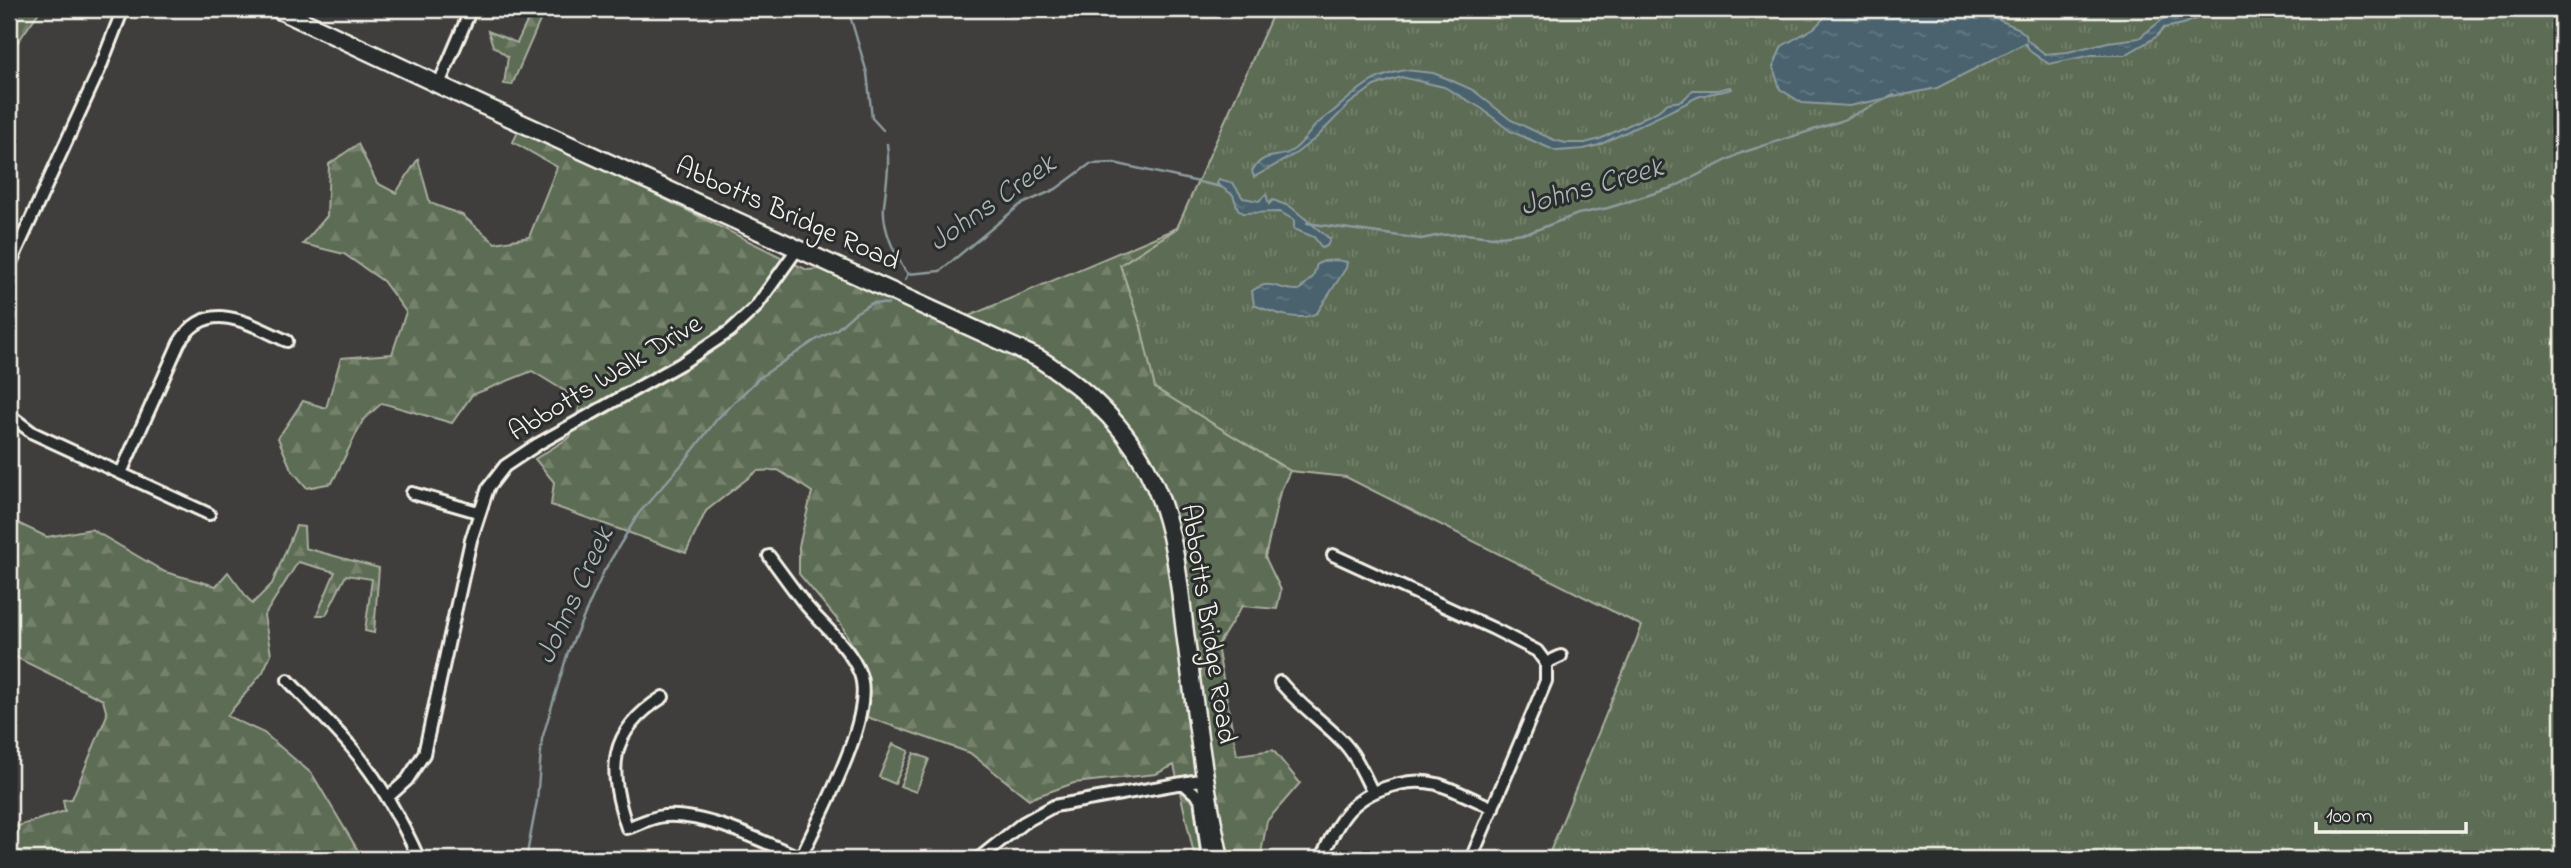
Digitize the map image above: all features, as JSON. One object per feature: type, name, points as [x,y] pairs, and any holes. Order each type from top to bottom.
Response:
[{"type":"main road","name":"Abbotts Bridge Road","points":[[277,9],[1038,358],[1070,378],[1098,403],[1119,426],[1142,460],[1155,485],[1167,519],[1177,570],[1205,779],[1220,859]]},
{"type":"street","points":[[9,267],[100,68],[123,9]]},
{"type":"street","points":[[439,84],[471,9]]},
{"type":"street","name":"Abbotts Walk Drive","points":[[387,798],[407,780],[424,754],[478,513],[488,488],[505,466],[538,444],[682,363],[730,331],[755,308],[798,248]]},
{"type":"street","points":[[121,473],[179,343],[192,326],[210,318],[230,317],[287,341]]},
{"type":"street","points":[[9,415],[33,433],[209,513]]},
{"type":"street","points":[[412,493],[478,513]]},
{"type":"street","points":[[1333,555],[1537,651],[1546,663],[1546,681],[1471,859]]},
{"type":"street","points":[[663,697],[633,720],[624,731],[617,747],[614,768],[616,786],[627,828],[663,816],[704,820],[750,835],[800,859],[856,734],[862,698],[861,675],[850,657],[804,603],[769,556]]},
{"type":"street","points":[[1546,663],[1561,656]]},
{"type":"street","points":[[288,680],[351,747],[387,798],[419,859]]},
{"type":"street","points":[[1280,682],[1297,702],[1341,740],[1360,766],[1372,791]]},
{"type":"street","points":[[978,859],[1023,823],[1054,806],[1205,779]]},
{"type":"street","points":[[1321,859],[1332,833],[1347,811],[1372,791],[1408,782],[1437,784],[1493,808]]},
{"type":"street","points":[[1183,783],[1200,798],[1208,859]]},
{"type":"green space","points":[[9,9],[41,9],[15,46],[9,60]]},
{"type":"green space","points":[[533,9],[545,9],[512,85],[504,84],[508,57],[493,46],[488,31],[517,43]]},
{"type":"green space","points":[[1275,9],[1661,9],[1676,14],[1686,9],[2562,9],[2562,859],[1547,859],[1642,626],[1346,477],[1290,471],[1154,388],[1141,327],[1120,265],[1177,228]]},
{"type":"green space","points":[[519,130],[566,150],[807,270],[858,266],[969,316],[1177,228],[1120,265],[1141,327],[1155,388],[1290,471],[1280,492],[1265,557],[1281,590],[1277,609],[1242,606],[1217,646],[1237,755],[1273,750],[1300,783],[1267,821],[1260,859],[1195,859],[1174,765],[1156,774],[1074,783],[1029,799],[970,753],[867,717],[865,669],[841,624],[799,574],[799,546],[812,492],[778,470],[757,471],[706,511],[686,553],[551,505],[554,482],[535,459],[570,437],[581,401],[532,371],[472,395],[452,423],[382,403],[363,420],[332,483],[307,488],[291,469],[278,438],[303,401],[326,408],[341,358],[392,354],[406,312],[383,281],[344,254],[303,244],[327,216],[329,164],[358,144],[377,183],[396,193],[418,159],[430,203],[462,215],[495,243],[529,237],[557,167],[513,142]]},
{"type":"green space","points":[[9,519],[47,537],[91,529],[165,572],[216,586],[228,572],[252,604],[272,584],[296,526],[304,527],[305,548],[379,568],[374,633],[365,631],[372,579],[346,575],[326,615],[317,615],[335,572],[298,562],[264,616],[271,654],[263,672],[227,716],[264,733],[312,774],[363,859],[9,859],[9,829],[65,811],[63,800],[72,799],[107,715],[103,700],[9,654]]},
{"type":"green space","points":[[893,744],[909,751],[895,784],[879,777]]},
{"type":"green space","points":[[914,753],[929,759],[916,792],[900,786]]},
{"type":"water","points":[[1833,9],[1973,9],[2018,28],[2026,35],[2027,40],[2045,54],[2139,38],[2172,12],[2193,13],[2200,9],[2222,9],[2183,24],[2164,28],[2156,37],[2125,55],[2092,55],[2049,64],[2031,52],[2025,43],[1937,88],[1849,106],[1802,103],[1780,89],[1773,67],[1782,46],[1814,28]]},
{"type":"water","points":[[1405,70],[1433,73],[1473,90],[1511,120],[1566,143],[1585,143],[1600,139],[1658,111],[1668,103],[1682,101],[1693,90],[1731,89],[1698,97],[1599,145],[1556,151],[1510,131],[1481,108],[1444,87],[1401,77],[1374,86],[1349,104],[1316,138],[1295,154],[1254,177],[1252,171],[1261,160],[1293,150],[1317,124],[1360,89],[1383,76]]},
{"type":"water","points":[[1219,179],[1233,183],[1243,198],[1259,201],[1266,194],[1269,204],[1273,200],[1291,207],[1330,239],[1327,246],[1322,248],[1314,237],[1294,229],[1294,220],[1280,212],[1243,213],[1238,209],[1233,195],[1217,184]]},
{"type":"water","points":[[1336,260],[1347,262],[1346,268],[1317,313],[1294,317],[1254,305],[1252,291],[1259,287],[1270,285],[1299,290],[1313,277],[1317,264]]},
{"type":"waterway","points":[[848,9],[867,73],[872,118],[883,130]]},
{"type":"waterway","name":"Johns Creek","points":[[1307,223],[1421,239],[1441,235],[1493,237],[1531,232],[1578,214],[1608,208],[1674,187],[1741,153],[1841,121],[1894,95]]},
{"type":"waterway","points":[[887,144],[885,224],[894,251],[908,274]]},
{"type":"waterway","name":"Johns Creek","points":[[908,274],[940,271],[1020,205],[1056,189],[1090,164],[1114,163],[1221,187]]},
{"type":"waterway","name":"Johns Creek","points":[[905,280],[908,274]]},
{"type":"waterway","name":"Johns Creek","points":[[526,859],[537,801],[542,739],[568,652],[604,571],[639,513],[717,419],[759,378],[837,329],[855,313],[872,303],[888,304]]}]
